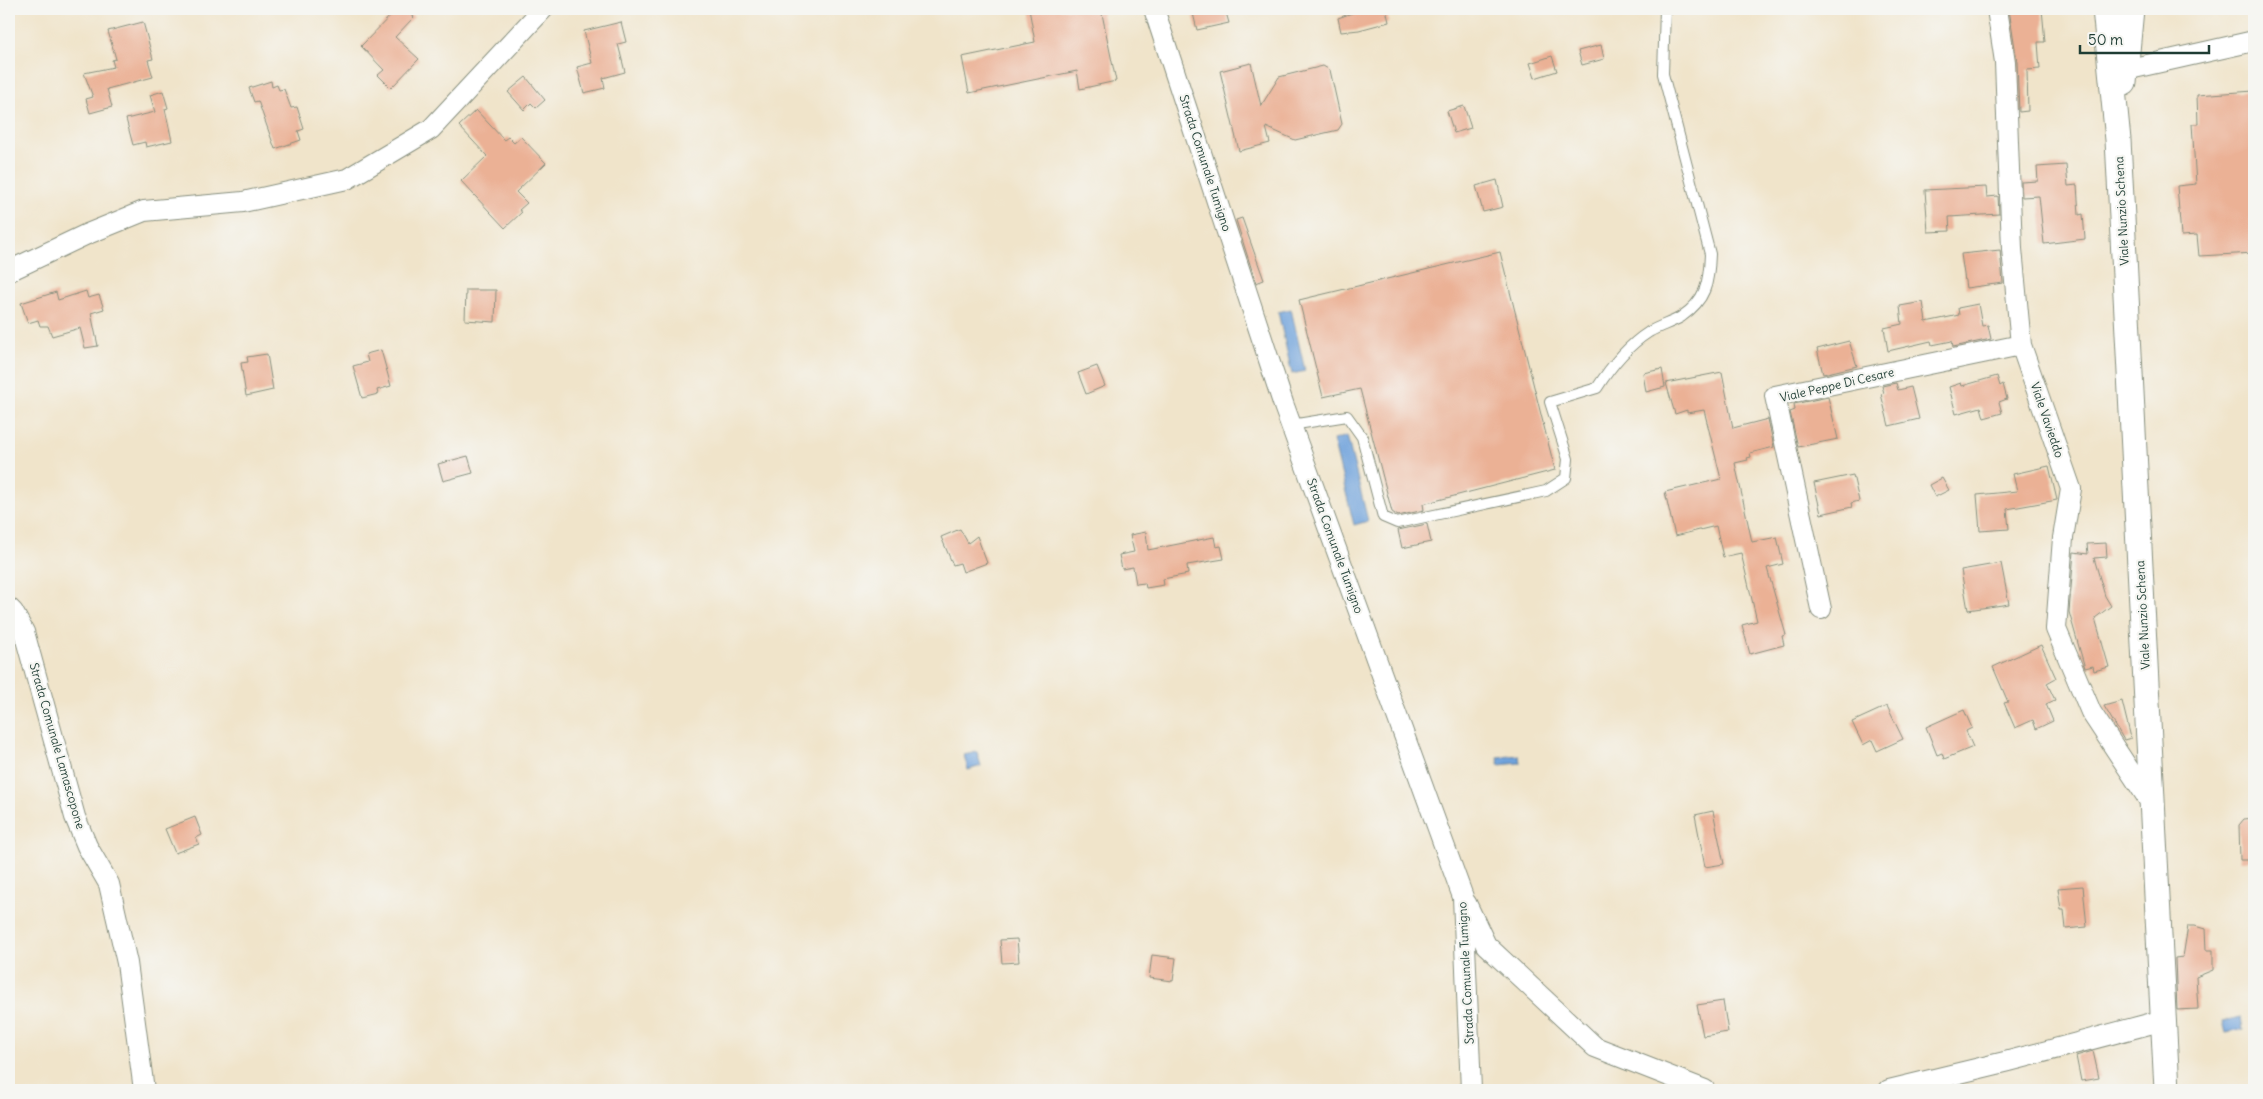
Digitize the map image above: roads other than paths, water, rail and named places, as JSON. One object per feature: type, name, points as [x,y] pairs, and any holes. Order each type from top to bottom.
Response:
[{"type":"street","points":[[9,272],[85,235],[144,210],[243,202],[347,180],[431,129],[527,23],[543,9]]},
{"type":"street","name":"Strada Comunale Tumigno","points":[[1154,9],[1291,425],[1463,897],[1471,1090]]},
{"type":"street","name":"Viale Vavieddo","points":[[1997,9],[2006,62],[2012,248],[2021,345],[2071,489],[2063,538],[2056,630],[2091,712],[2153,806]]},
{"type":"street","name":"Viale Nunzio Schena","points":[[2105,9],[2118,140],[2167,1090]]},
{"type":"street","name":"Viale Nunzio Schena","points":[[2118,140],[2131,9]]},
{"type":"street","points":[[2125,70],[2254,41]]},
{"type":"street","name":"Viale Peppe Di Cesare","points":[[1821,609],[1775,396],[2021,345]]},
{"type":"street","name":"Strada Comunale Lamascopone","points":[[9,608],[14,612],[24,632],[75,817],[87,846],[109,884],[127,963],[144,1090]]},
{"type":"street","points":[[1463,897],[1486,945],[1595,1047],[1704,1090]]},
{"type":"street","points":[[1889,1090],[2164,1020]]},
{"type":"lane","points":[[1291,425],[1347,416],[1362,437],[1383,518],[1397,523],[1546,491],[1566,478],[1568,459],[1550,402],[1597,388],[1614,360],[1649,332],[1680,317],[1696,304],[1709,282],[1710,254],[1663,74],[1665,9]]},
{"type":"water","points":[[1291,309],[1305,371],[1292,374],[1278,312]]},
{"type":"water","points":[[1347,436],[1368,521],[1354,525],[1333,440]]},
{"type":"water","points":[[977,752],[981,766],[968,770],[964,755]]},
{"type":"water","points":[[1519,755],[1520,763],[1499,765],[1498,757]]},
{"type":"water","points":[[2241,1017],[2243,1030],[2226,1033],[2223,1021]]}]
